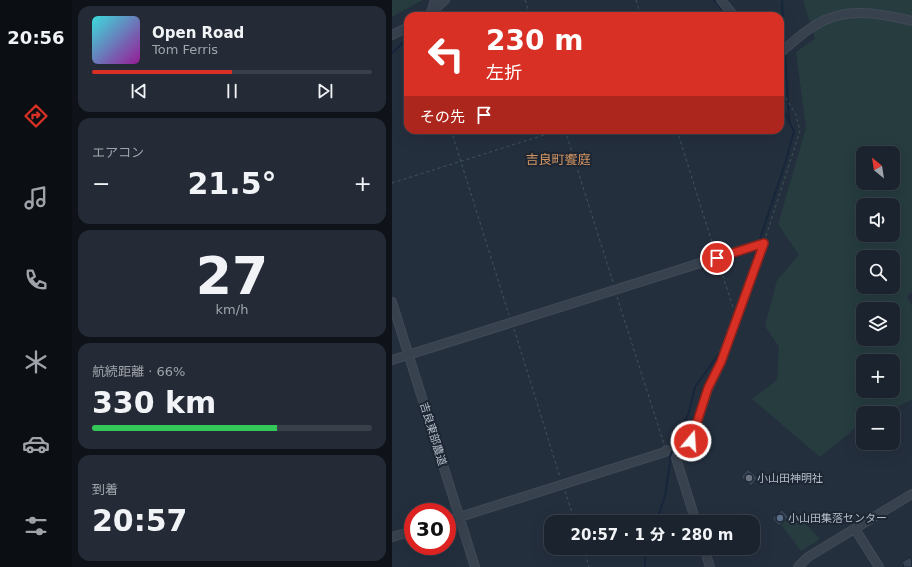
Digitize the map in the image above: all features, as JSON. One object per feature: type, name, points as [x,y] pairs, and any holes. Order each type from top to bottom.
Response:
[{"type":"street","points":[[430,12],[435,0]]},
{"type":"street","points":[[432,12],[445,0]]},
{"type":"street","points":[[721,0],[731,12]]},
{"type":"street","points":[[784,50],[814,26],[834,17],[873,12],[912,21]]},
{"type":"street","points":[[392,35],[404,29]]},
{"type":"street","points":[[392,360],[764,243]]},
{"type":"street","points":[[694,515],[676,458],[680,448],[691,441],[708,388],[721,362],[764,243]]},
{"type":"street","name":"吉良東部農道","points":[[392,302],[475,567]]},
{"type":"street","points":[[456,519],[665,452],[666,450]]},
{"type":"street","points":[[798,567],[808,557],[855,530],[912,494]]},
{"type":"street","points":[[855,530],[879,567]]},
{"type":"street","points":[[392,537],[404,534]]},
{"type":"street","points":[[706,555],[710,567]]},
{"type":"path","points":[[525,0],[529,12]]},
{"type":"path","points":[[636,0],[640,12]]},
{"type":"path","points":[[764,243],[800,131],[796,115],[784,95]]},
{"type":"path","points":[[392,183],[547,134]]},
{"type":"path","points":[[678,134],[737,320]]},
{"type":"path","points":[[585,555],[589,567]]},
{"type":"green space","points":[[392,0],[423,0],[392,17]]},
{"type":"green space","points":[[803,0],[912,0],[912,292],[907,296],[912,306],[912,400],[899,406],[856,406],[856,428],[820,457],[752,399],[777,380],[779,347],[765,326],[777,280],[799,255],[778,224],[806,128],[796,52],[815,39]]},
{"type":"green space","points":[[795,513],[820,539],[801,551],[781,524]]},
{"type":"building","name":"小山田神明社","points":[[748,469],[758,478],[751,486],[741,477]]},
{"type":"building","name":"小山田集落センター","points":[[782,510],[789,517],[779,526],[772,518]]},
{"type":"building","points":[[911,557],[912,567],[902,567],[904,566],[902,562]]},
{"type":"waterway","points":[[714,0],[724,12]]},
{"type":"waterway","points":[[782,0],[783,12]]},
{"type":"waterway","points":[[392,53],[404,42]]},
{"type":"waterway","points":[[785,52],[789,121]]},
{"type":"waterway","points":[[759,242],[785,164],[794,131],[784,112]]},
{"type":"waterway","points":[[750,271],[757,248]]},
{"type":"waterway","points":[[658,515],[665,496],[671,455],[689,412],[695,387],[722,350]]},
{"type":"waterway","points":[[645,567],[646,555]]},
{"type":"place","name":"小山田神明社","points":[[749,478]]},
{"type":"place","name":"小山田集落センター","points":[[780,518]]},
{"type":"district","name":"吉良町饗庭","points":[[558,159]]},
{"type":"route","points":[[691,441],[708,388],[721,362],[764,243],[717,258]]}]
